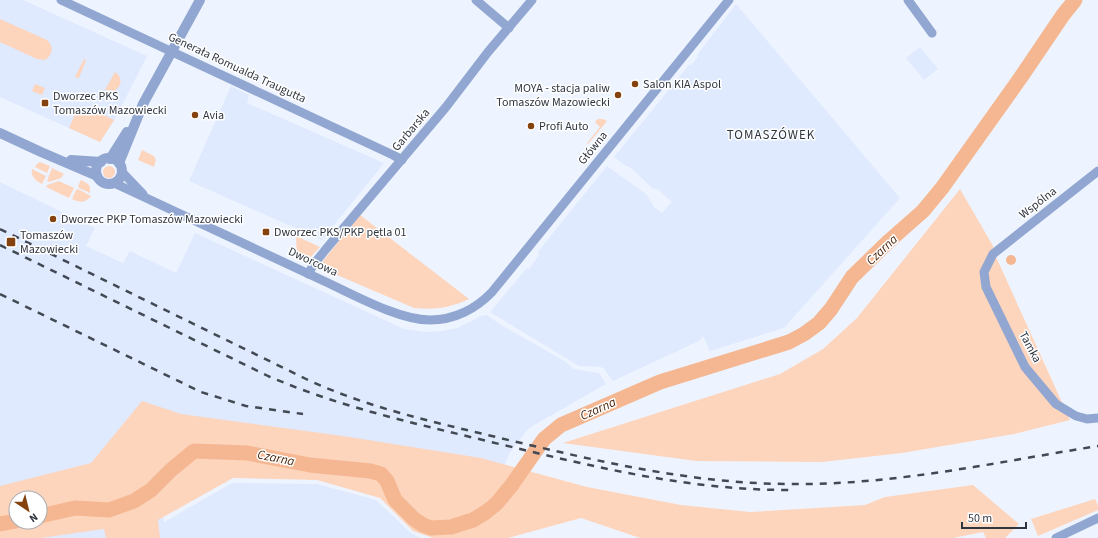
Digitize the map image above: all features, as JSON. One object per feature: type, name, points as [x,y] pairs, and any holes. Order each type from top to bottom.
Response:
[{"type":"street","name":"Generała Romualda Traugutta","points":[[61,0],[393,154],[402,160]]},
{"type":"street","points":[[113,164],[171,51],[200,0]]},
{"type":"street","points":[[476,0],[509,28]]},
{"type":"street","name":"Garbarska","points":[[308,274],[326,249],[402,160],[532,0]]},
{"type":"street","name":"Główna","points":[[473,308],[486,299],[499,284],[729,0]]},
{"type":"street","points":[[908,0],[932,33]]},
{"type":"street","points":[[0,133],[97,176],[104,183],[114,183],[121,177],[113,164]]},
{"type":"street","points":[[61,160],[113,164]]},
{"type":"street","points":[[97,176],[98,166],[113,164]]},
{"type":"street","name":"Dworcowa","points":[[113,164],[148,199]]},
{"type":"street","name":"Wspólna","points":[[993,254],[1098,171]]},
{"type":"street","name":"Dworcowa","points":[[114,183],[308,274],[411,318],[429,320],[447,318],[473,308]]},
{"type":"street","name":"Tamka","points":[[993,254],[984,272],[986,286],[1025,367],[1056,404],[1076,416],[1087,419],[1098,418]]},
{"type":"street","points":[[1062,537],[1098,518]]},
{"type":"shaded area","points":[[0,0],[23,0],[147,56],[115,119],[100,142],[0,97]]},
{"type":"shaded area","points":[[736,4],[900,198],[784,328],[710,351],[703,336],[699,341],[613,381],[601,367],[579,366],[490,312],[527,268],[529,269],[539,255],[538,253],[540,249],[607,166],[646,194],[655,208],[662,213],[672,202],[659,190],[652,188],[630,167],[626,166],[614,157],[689,65],[691,65],[698,57],[697,55]]},
{"type":"shaded area","points":[[0,19],[47,40],[52,48],[50,56],[45,60],[37,59],[0,42]]},
{"type":"shaded area","points":[[920,47],[938,69],[924,80],[906,58]]},
{"type":"shaded area","points":[[84,59],[86,60],[79,78],[75,77]]},
{"type":"shaded area","points":[[115,72],[118,74],[120,79],[119,87],[114,91],[105,90]]},
{"type":"shaded area","points":[[35,84],[45,88],[42,95],[32,91]]},
{"type":"shaded area","points":[[231,86],[249,95],[247,103],[384,163],[322,240],[189,181]]},
{"type":"shaded area","points":[[78,107],[86,107],[114,120],[100,142],[69,128]]},
{"type":"shaded area","points":[[598,119],[607,121],[588,144],[587,143],[600,127],[595,122]]},
{"type":"shaded area","points":[[142,150],[154,156],[156,160],[154,167],[138,160]]},
{"type":"shaded area","points":[[40,162],[50,166],[47,173],[35,167]]},
{"type":"shaded area","points":[[109,166],[113,168],[115,172],[113,176],[109,178],[105,176],[103,172],[105,168]]},
{"type":"shaded area","points":[[52,168],[64,174],[61,178],[49,182],[47,181]]},
{"type":"shaded area","points":[[32,169],[46,176],[42,184],[34,178]]},
{"type":"shaded area","points":[[81,180],[88,184],[90,187],[90,193],[79,188],[78,186]]},
{"type":"shaded area","points":[[59,181],[74,188],[69,198],[46,187],[47,185]]},
{"type":"shaded area","points":[[0,182],[95,228],[86,246],[123,263],[130,251],[176,273],[195,233],[404,329],[425,332],[442,331],[457,328],[481,316],[487,315],[501,325],[566,362],[573,369],[599,373],[606,384],[529,428],[510,452],[499,479],[406,499],[154,412],[164,522],[232,483],[317,484],[376,500],[411,533],[421,538],[0,538]]},
{"type":"shaded area","points":[[78,189],[91,196],[83,202],[72,199],[76,190]]},
{"type":"shaded area","points":[[960,189],[993,246],[997,259],[1070,420],[1014,434],[902,453],[822,462],[696,461],[563,443],[780,374],[823,349],[857,318]]},
{"type":"shaded area","points":[[360,215],[469,299],[442,308],[414,308],[323,269],[323,261]]},
{"type":"shaded area","points":[[296,236],[320,247],[306,262],[297,259]]},
{"type":"shaded area","points":[[1009,255],[1013,255],[1015,256],[1015,264],[1009,265],[1006,262],[1006,258]]},
{"type":"shaded area","points":[[142,401],[181,414],[343,436],[481,458],[587,487],[681,505],[750,512],[865,505],[885,497],[973,485],[1019,524],[1005,538],[986,538],[983,532],[953,538],[640,538],[581,518],[508,538],[433,538],[413,531],[380,498],[317,480],[233,478],[158,520],[160,538],[106,538],[104,529],[41,538],[0,538],[0,486],[91,463]]},
{"type":"shaded area","points":[[1095,499],[1098,510],[1038,536],[1031,519]]},
{"type":"waterway","name":"Czarna","points":[[48,514],[75,508],[109,510],[134,501],[151,490],[171,470],[194,451],[247,453],[310,465],[370,471],[381,474],[387,481],[395,500],[414,519],[423,525],[431,528],[451,527],[473,520],[496,504],[511,486],[544,439],[561,425],[660,382],[789,342],[804,334],[819,323],[831,309],[852,277],[923,211],[942,188],[1075,0]]},
{"type":"waterway","name":"Czarna","points":[[0,524],[8,522]]},
{"type":"railway","points":[[0,229],[329,389],[377,406],[426,420],[609,463],[681,476],[718,480],[792,484],[831,483],[907,477],[1098,446]]},
{"type":"railway","points":[[0,245],[268,376],[351,406],[528,451],[638,475],[713,486],[789,490]]},
{"type":"railway","points":[[0,294],[201,392],[246,406],[303,414]]},
{"type":"place","name":"Salon KIA Aspol","points":[[635,84]]},
{"type":"place","name":"MOYA - stacja paliw Tomaszów Mazowiecki","points":[[618,95]]},
{"type":"place","name":"Dworzec PKS Tomaszów Mazowiecki","points":[[45,103]]},
{"type":"place","name":"Avia","points":[[195,115]]},
{"type":"place","name":"Profi Auto","points":[[531,126]]},
{"type":"place","name":"Dworzec PKP Tomaszów Mazowiecki","points":[[53,219]]},
{"type":"place","name":"Dworzec PKS/PKP pętla 01","points":[[266,232]]},
{"type":"place","name":"Tomaszów Mazowiecki","points":[[11,242]]},
{"type":"district","name":"TOMASZÓWEK","points":[[771,135]]}]
